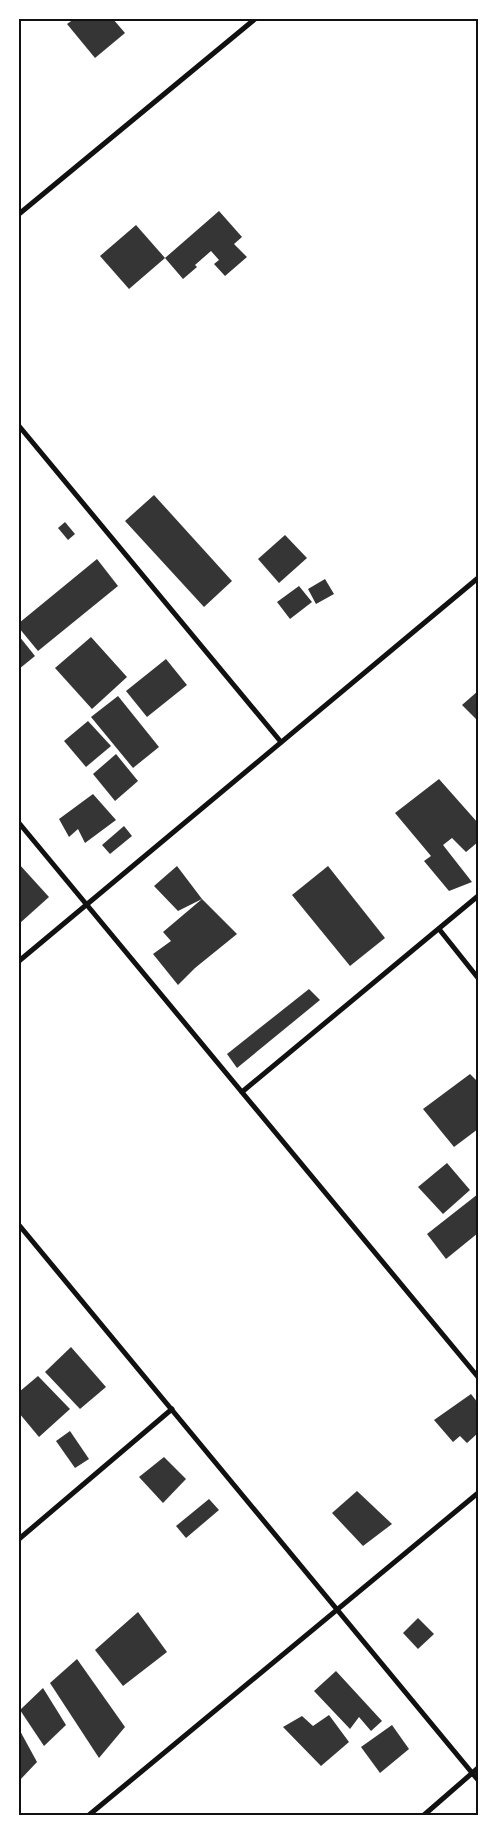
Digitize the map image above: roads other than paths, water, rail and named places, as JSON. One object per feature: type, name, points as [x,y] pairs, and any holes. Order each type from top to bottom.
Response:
[{"type":"street","points":[[19,214],[256,19]]},
{"type":"street","points":[[19,426],[281,742]]},
{"type":"street","points":[[19,960],[478,578]]},
{"type":"street","points":[[19,823],[478,1377]]},
{"type":"street","points":[[242,1092],[478,896]]},
{"type":"street","points":[[438,929],[478,978]]},
{"type":"street","points":[[19,1224],[478,1780]]},
{"type":"street","points":[[19,1539],[172,1410]]},
{"type":"street","points":[[89,1815],[478,1494]]},
{"type":"street","points":[[424,1815],[478,1768]]}]
